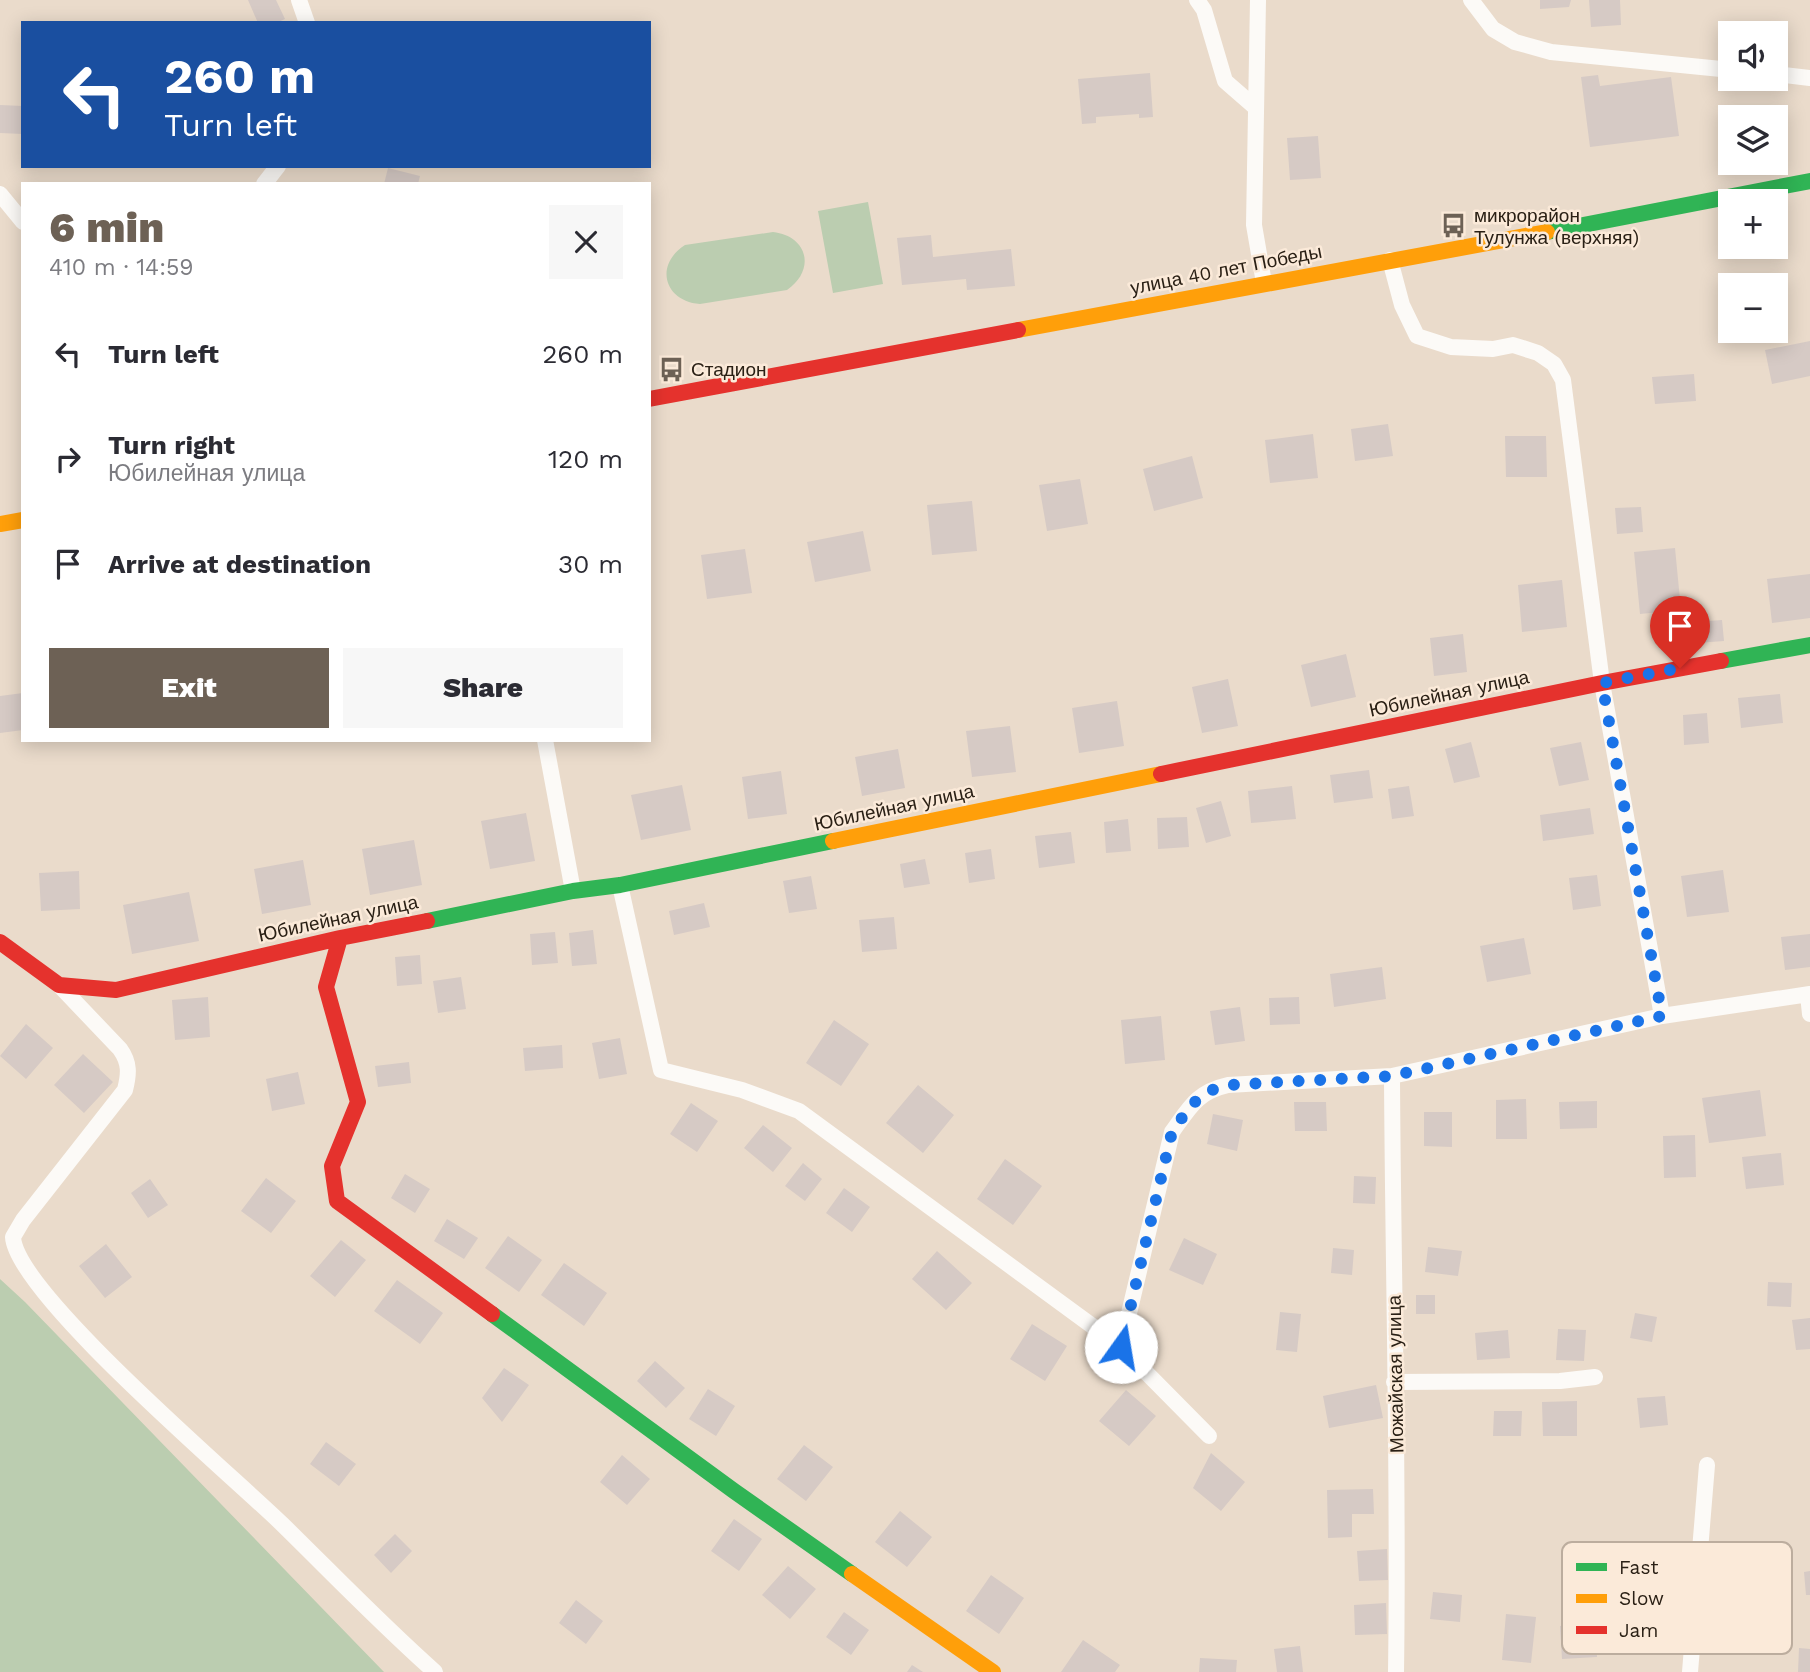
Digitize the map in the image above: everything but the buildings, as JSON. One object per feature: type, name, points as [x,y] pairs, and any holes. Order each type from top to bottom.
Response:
[{"type":"street","points":[[299,0],[306,21]]},
{"type":"street","points":[[1197,0],[1204,10],[1225,81],[1256,108]]},
{"type":"street","points":[[1258,0],[1254,225],[1265,283]]},
{"type":"street","points":[[1471,0],[1493,29],[1515,42],[1551,52],[1718,69]]},
{"type":"street","points":[[1788,76],[1810,78]]},
{"type":"street","points":[[266,182],[276,168]]},
{"type":"street","name":"улица 40 лет Победы","points":[[651,399],[1810,181]]},
{"type":"street","points":[[0,194],[21,220]]},
{"type":"street","points":[[1390,260],[1402,305],[1417,336],[1451,347],[1493,349],[1513,345],[1538,354],[1554,364],[1563,380],[1602,683],[1662,1016]]},
{"type":"street","points":[[0,523],[21,520]]},
{"type":"street","name":"Юбилейная улица","points":[[59,985],[116,990],[340,938],[573,891],[620,885],[1602,683],[1810,645]]},
{"type":"street","points":[[545,742],[573,891]]},
{"type":"street","points":[[620,885],[661,1070],[742,1090],[799,1111],[1121,1347],[1209,1436]]},
{"type":"street","points":[[340,938],[326,987],[358,1102],[332,1166],[337,1201],[734,1491],[993,1672]]},
{"type":"street","points":[[0,942],[59,985],[120,1049],[126,1057],[129,1075],[125,1090],[23,1220],[13,1237],[17,1254],[73,1324],[124,1377],[282,1524],[381,1624],[435,1672]]},
{"type":"street","points":[[1121,1347],[1172,1132],[1194,1103],[1209,1089],[1228,1085],[1392,1076],[1662,1016],[1809,995],[1810,1014]]},
{"type":"street","name":"Можайская улица","points":[[1392,1076],[1398,1541],[1396,1672]]},
{"type":"street","points":[[1394,1382],[1560,1381],[1595,1377]]},
{"type":"street","points":[[1701,1542],[1707,1465]]},
{"type":"street","points":[[1690,1672],[1691,1654]]},
{"type":"green space","points":[[868,202],[883,284],[833,293],[818,211]]},
{"type":"green space","points":[[773,232],[794,240],[804,255],[802,273],[787,290],[700,304],[678,296],[671,289],[667,281],[669,262],[685,245]]},
{"type":"green space","points":[[0,1279],[25,1302],[384,1672],[0,1672]]},
{"type":"traffic: fast","points":[[1547,232],[1810,181]]},
{"type":"traffic: fast","points":[[1721,661],[1810,645]]},
{"type":"traffic: fast","points":[[427,921],[833,841]]},
{"type":"traffic: fast","points":[[492,1314],[852,1574]]},
{"type":"traffic: slow","points":[[1018,330],[1547,232]]},
{"type":"traffic: slow","points":[[0,524],[21,520]]},
{"type":"traffic: slow","points":[[833,841],[1161,774]]},
{"type":"traffic: slow","points":[[852,1574],[993,1672]]},
{"type":"traffic: jam","points":[[651,399],[1018,330]]},
{"type":"traffic: jam","points":[[1161,774],[1721,661]]},
{"type":"traffic: jam","points":[[0,942],[59,985],[116,990],[340,938],[427,921]]},
{"type":"traffic: jam","points":[[340,938],[326,987],[358,1102],[332,1166],[337,1201],[492,1314]]},
{"type":"place","name":"микрорайон Тулунжа (верхняя)","points":[[1454,226]]},
{"type":"place","name":"Стадион","points":[[671,369]]},
{"type":"route","points":[[1121,1347],[1172,1132],[1194,1103],[1209,1089],[1228,1085],[1392,1076],[1662,1016],[1602,683],[1680,668]]}]
